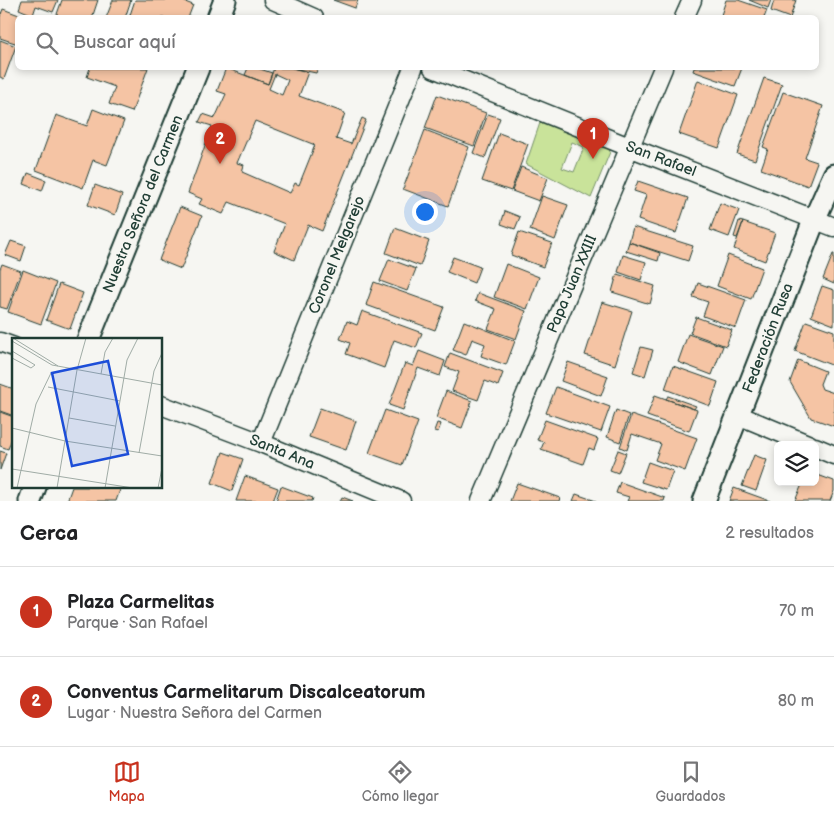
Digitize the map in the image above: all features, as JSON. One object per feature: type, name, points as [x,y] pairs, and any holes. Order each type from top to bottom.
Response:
[{"type":"street","points":[[219,15],[225,0]]},
{"type":"street","points":[[273,0],[307,15]]},
{"type":"street","points":[[685,15],[692,0]]},
{"type":"street","name":"Nuestra Señora del Carmen","points":[[89,338],[197,70]]},
{"type":"street","name":"Coronel Melgarejo","points":[[261,443],[412,70]]},
{"type":"street","name":"San Rafael","points":[[438,70],[825,223]]},
{"type":"street","name":"Papa Juan XXIII","points":[[481,501],[662,70]]},
{"type":"street","name":"Federación Rusa","points":[[704,501],[738,415],[825,223],[834,176]]},
{"type":"street","points":[[0,342],[12,346]]},
{"type":"street","name":"Santa Ana","points":[[162,405],[261,443],[402,501]]},
{"type":"street","points":[[738,415],[800,441]]},
{"type":"street","points":[[819,449],[834,455]]},
{"type":"street","points":[[30,501],[35,488]]},
{"type":"green space","points":[[542,117],[607,144],[610,152],[591,198],[526,164]],"holes":[[[572,142],[584,147],[574,172],[562,168]]]},
{"type":"building","points":[[22,0],[58,0],[53,12],[36,6],[33,15],[19,9]]},
{"type":"building","points":[[62,0],[98,0],[93,15],[57,15]]},
{"type":"building","points":[[113,0],[131,0],[126,15],[107,15]]},
{"type":"building","points":[[135,0],[180,0],[193,5],[189,15],[130,15]]},
{"type":"building","points":[[333,0],[358,0],[355,8]]},
{"type":"building","points":[[726,0],[738,0],[767,10],[765,15],[721,15]]},
{"type":"building","points":[[749,0],[771,0],[768,8]]},
{"type":"building","points":[[774,0],[796,0],[791,15],[782,15],[771,11]]},
{"type":"building","points":[[3,9],[19,15],[15,15],[15,43],[0,38],[0,17]]},
{"type":"building","points":[[0,40],[15,46],[15,49],[4,79],[0,77]]},
{"type":"building","points":[[89,70],[147,70],[132,112],[109,104],[115,87],[87,77]]},
{"type":"building","points":[[225,70],[231,70],[268,84],[273,70],[300,70],[308,72],[299,96],[345,113],[336,139],[351,144],[362,118],[366,120],[322,231],[308,225],[294,260],[274,251],[285,224],[229,202],[223,214],[199,204],[202,199],[188,193],[212,126],[199,122],[203,114],[215,118],[226,94],[217,91]],"holes":[[[275,74],[288,80],[282,95],[269,89]],[[255,121],[315,145],[299,185],[295,183],[290,193],[242,172],[244,165],[237,163]]]},
{"type":"building","points":[[247,70],[263,70],[272,73],[268,84],[245,75]]},
{"type":"building","points":[[302,70],[317,70],[316,73]]},
{"type":"building","points":[[693,70],[741,70],[735,86]]},
{"type":"building","points":[[764,78],[782,84],[755,160],[737,154]]},
{"type":"building","points":[[698,80],[738,95],[719,148],[679,134]]},
{"type":"building","points":[[783,92],[823,106],[805,158],[817,162],[808,186],[761,169],[768,149],[763,147]]},
{"type":"building","points":[[437,95],[486,113],[474,146],[425,128]]},
{"type":"building","points":[[93,109],[124,121],[107,165],[93,160],[83,188],[36,170],[56,115],[87,126]]},
{"type":"building","points":[[488,114],[500,118],[485,158],[473,153]]},
{"type":"building","points":[[425,130],[469,147],[448,206],[403,189]]},
{"type":"building","points":[[499,133],[528,144],[511,191],[482,181]]},
{"type":"building","points":[[521,167],[548,178],[539,201],[512,191]]},
{"type":"building","points":[[28,173],[46,180],[42,191],[24,184]]},
{"type":"building","points":[[638,181],[688,198],[676,233],[638,220],[646,195],[634,191]]},
{"type":"building","points":[[95,185],[122,195],[115,215],[88,205]]},
{"type":"building","points":[[542,196],[568,205],[555,240],[530,230]]},
{"type":"building","points":[[720,203],[739,210],[729,237],[710,230]]},
{"type":"building","points":[[180,207],[202,216],[181,269],[159,260]]},
{"type":"building","points":[[505,211],[520,217],[515,229],[501,224]]},
{"type":"building","points":[[739,221],[743,222],[737,238],[734,237]]},
{"type":"building","points":[[743,222],[775,233],[765,261],[734,249]]},
{"type":"building","points":[[633,227],[693,246],[688,261],[629,242]]},
{"type":"building","points":[[395,228],[429,241],[420,266],[386,253]]},
{"type":"building","points":[[519,232],[552,243],[543,267],[511,255]]},
{"type":"building","points":[[11,241],[26,246],[21,261],[5,255]]},
{"type":"building","points":[[629,242],[660,253],[658,261],[626,251]]},
{"type":"building","points":[[834,254],[834,284],[823,279]]},
{"type":"building","points":[[623,255],[646,262],[641,280],[618,272]]},
{"type":"building","points":[[728,255],[762,268],[751,299],[717,286]]},
{"type":"building","points":[[453,257],[480,267],[474,283],[447,272]]},
{"type":"building","points":[[389,259],[416,269],[407,291],[380,281]]},
{"type":"building","points":[[2,264],[21,271],[7,309],[0,307],[0,269]]},
{"type":"building","points":[[506,264],[539,277],[527,309],[494,297]]},
{"type":"building","points":[[23,270],[56,283],[41,324],[8,312]]},
{"type":"building","points":[[617,274],[655,286],[650,304],[612,292]]},
{"type":"building","points":[[374,282],[444,307],[435,330],[366,305]]},
{"type":"building","points":[[698,283],[746,300],[736,328],[703,316],[708,302],[693,297]]},
{"type":"building","points":[[59,284],[83,293],[70,329],[46,320]]},
{"type":"building","points":[[822,286],[834,290],[834,325],[811,316]]},
{"type":"building","points":[[478,293],[526,311],[516,339],[488,329],[496,309],[475,301]]},
{"type":"building","points":[[602,302],[632,311],[615,365],[585,355]]},
{"type":"building","points":[[362,311],[422,333],[416,348],[394,340],[384,368],[346,354],[350,343],[340,339],[347,321],[357,325]]},
{"type":"building","points":[[696,317],[732,330],[726,346],[690,333]]},
{"type":"building","points":[[464,321],[515,341],[506,365],[481,356],[485,344],[472,339],[466,355],[453,350]]},
{"type":"building","points":[[806,321],[834,331],[834,366],[795,351]]},
{"type":"building","points":[[688,334],[723,346],[712,375],[678,362]]},
{"type":"building","points":[[641,347],[653,350],[645,376],[633,372]]},
{"type":"building","points":[[419,351],[445,361],[440,376],[418,368],[403,410],[389,405],[405,363],[413,366]]},
{"type":"building","points":[[450,353],[503,373],[498,386],[485,381],[478,400],[452,391],[459,372],[445,367]]},
{"type":"building","points":[[798,360],[825,371],[820,384],[822,389],[834,393],[834,426],[811,418],[790,382]]},
{"type":"building","points":[[568,362],[608,376],[601,396],[561,381]]},
{"type":"building","points":[[673,366],[718,382],[710,406],[665,389]]},
{"type":"building","points":[[0,384],[12,388],[12,415],[0,411]]},
{"type":"building","points":[[556,387],[610,407],[601,432],[546,413]]},
{"type":"building","points":[[446,391],[472,401],[462,428],[436,418]]},
{"type":"building","points":[[655,395],[697,410],[689,431],[647,416]]},
{"type":"building","points":[[668,396],[696,406],[694,409],[666,399]]},
{"type":"building","points":[[320,408],[356,421],[346,450],[309,437]]},
{"type":"building","points":[[385,410],[418,422],[402,465],[369,453]]},
{"type":"building","points":[[616,410],[629,415],[620,442],[607,437]]},
{"type":"building","points":[[0,412],[12,416],[12,438],[8,449],[0,446]]},
{"type":"building","points":[[631,415],[697,438],[685,471],[655,460],[661,444],[632,434],[627,450],[620,447]]},
{"type":"building","points":[[545,420],[598,439],[594,450],[589,448],[583,464],[541,449],[544,442],[537,440]]},
{"type":"building","points":[[437,423],[441,424],[438,432],[434,431]]},
{"type":"building","points":[[618,450],[626,453],[618,473],[610,470]]},
{"type":"building","points":[[0,451],[6,453],[0,470]]},
{"type":"building","points":[[223,452],[243,459],[232,491],[212,483]]},
{"type":"building","points":[[754,455],[767,460],[756,491],[742,486]]},
{"type":"building","points":[[648,462],[673,471],[666,490],[641,482]]},
{"type":"building","points":[[819,475],[834,481],[834,491],[830,501],[795,501],[801,486],[819,486]]},
{"type":"building","points":[[245,476],[278,488],[273,501],[236,501]]},
{"type":"building","points":[[620,482],[665,498],[664,501],[627,501],[629,497],[616,493]]},
{"type":"building","points":[[517,483],[560,498],[559,501],[510,501]]},
{"type":"building","points":[[281,486],[313,498],[312,501],[276,501]]},
{"type":"building","points":[[72,488],[121,488],[116,501],[67,501]]},
{"type":"building","points":[[734,488],[770,501],[729,501]]},
{"type":"building","points":[[576,494],[596,501],[573,501]]},
{"type":"building","points":[[342,497],[353,501],[340,501]]},
{"type":"place","name":"Plaza Carmelitas","points":[[593,159]]},
{"type":"place","name":"Conventus Carmelitarum Discalceatorum","points":[[220,164]]}]
